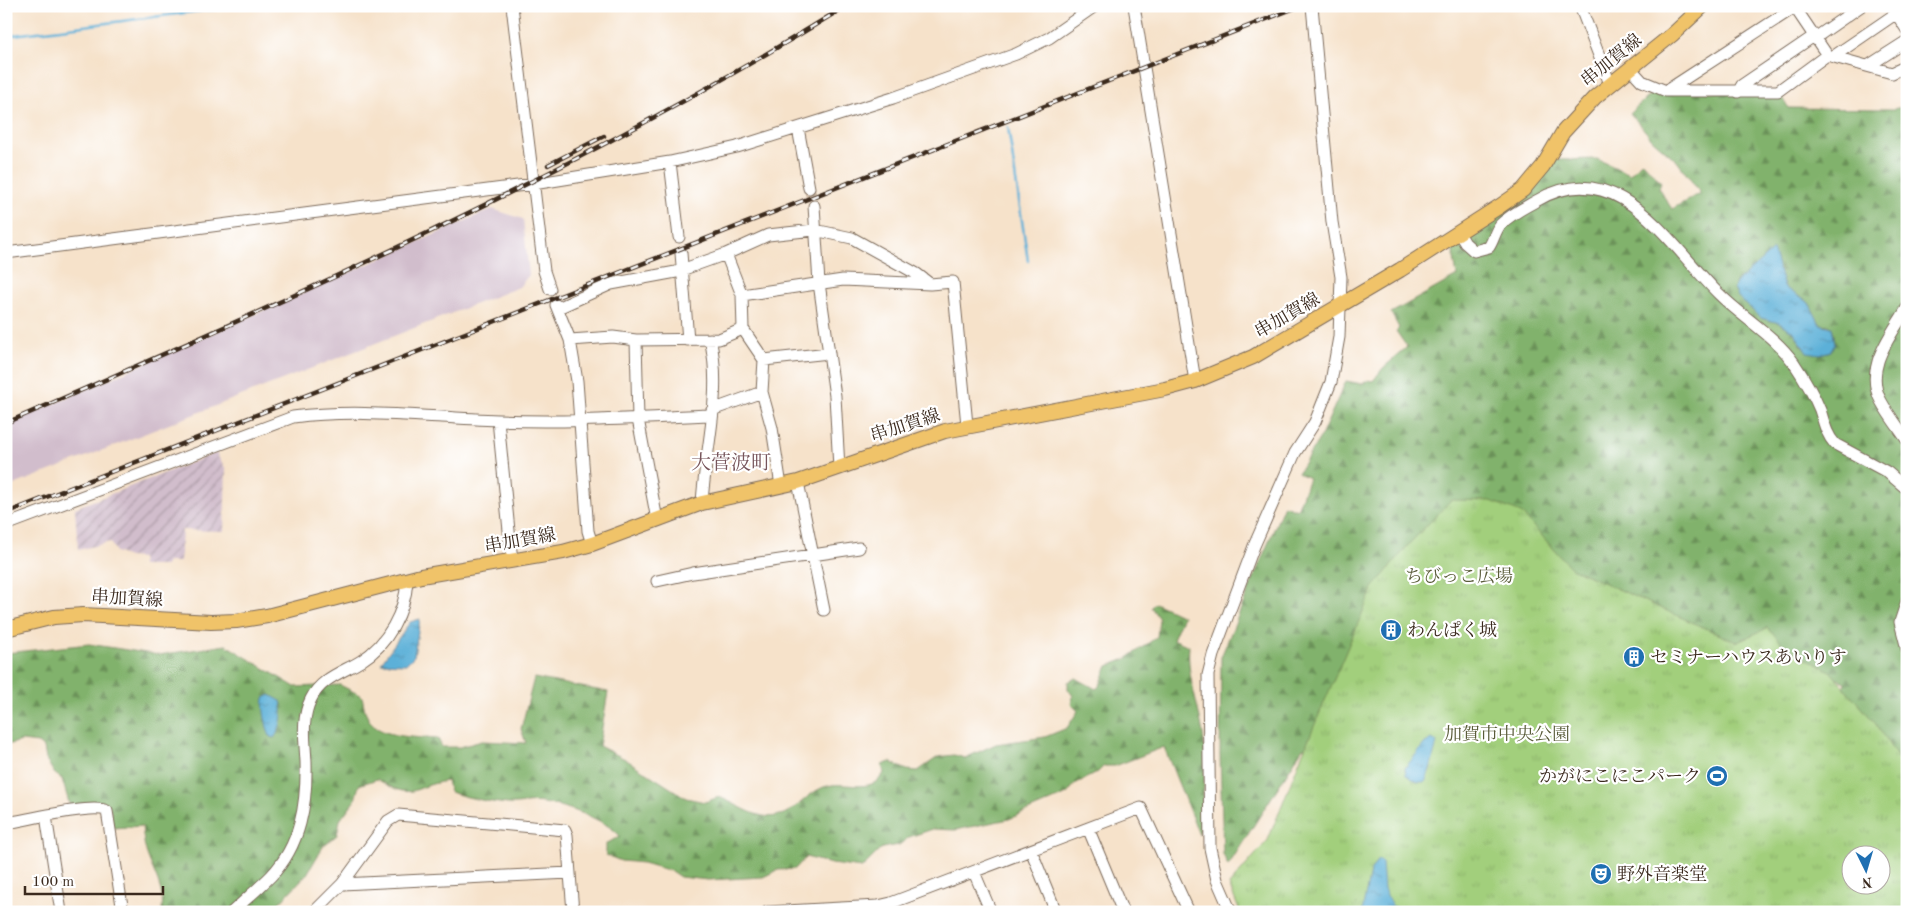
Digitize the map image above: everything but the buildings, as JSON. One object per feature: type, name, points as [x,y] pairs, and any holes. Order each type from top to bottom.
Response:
[{"type":"main road","name":"串加賀線","points":[[6,629],[54,618],[83,615],[236,621],[267,616],[455,569],[564,552],[592,544],[702,503],[798,482],[911,441],[967,426],[1165,388],[1195,380],[1253,357],[1459,233],[1523,190],[1543,166],[1563,132],[1580,111],[1703,6]]},
{"type":"street","points":[[512,6],[544,271],[550,289]]},
{"type":"street","points":[[6,253],[533,184],[670,162],[737,147],[893,98],[1016,54],[1050,38],[1095,6]]},
{"type":"street","points":[[1134,6],[1195,380]]},
{"type":"street","points":[[1231,912],[1217,880],[1210,848],[1208,674],[1213,655],[1254,546],[1295,453],[1315,422],[1331,382],[1339,337],[1342,305],[1341,277],[1332,222],[1312,6]]},
{"type":"street","points":[[1580,6],[1610,84]]},
{"type":"street","points":[[1666,91],[1795,6],[1814,37],[1830,56],[1907,79]]},
{"type":"street","points":[[1738,92],[1742,85],[1861,6]]},
{"type":"street","points":[[1630,68],[1642,81],[1666,91],[1778,91],[1907,6]]},
{"type":"street","points":[[1896,13],[1907,30]]},
{"type":"street","points":[[1868,66],[1907,40]]},
{"type":"street","points":[[1892,73],[1907,66]]},
{"type":"street","points":[[798,128],[809,188]]},
{"type":"street","points":[[670,162],[679,237]]},
{"type":"street","points":[[1459,233],[1465,243],[1474,251],[1489,247],[1500,225],[1510,217],[1559,189],[1585,187],[1622,197],[1632,203],[1657,227],[1719,294],[1784,350],[1806,383],[1819,409],[1829,437],[1835,444],[1887,472],[1906,488]]},
{"type":"street","points":[[814,206],[814,230],[819,283],[835,396],[839,468]]},
{"type":"street","points":[[592,544],[588,530],[577,381],[570,340],[557,307],[611,284],[683,270],[726,254],[768,235],[814,230],[852,238],[917,274],[930,284]]},
{"type":"street","points":[[681,253],[688,340]]},
{"type":"street","points":[[726,254],[742,294],[743,329],[764,360],[762,392],[772,428],[781,486]]},
{"type":"street","points":[[742,294],[819,283],[868,279],[930,284],[953,282],[967,426]]},
{"type":"street","points":[[1907,308],[1881,353],[1874,373],[1877,393],[1881,402],[1907,440]]},
{"type":"street","points":[[570,340],[612,337],[636,340],[710,340],[719,339],[743,329]]},
{"type":"street","points":[[636,340],[638,418],[657,520]]},
{"type":"street","points":[[702,503],[715,385],[714,356],[710,340]]},
{"type":"street","points":[[764,360],[829,353]]},
{"type":"street","points":[[6,525],[293,417],[315,414],[579,422],[711,412],[762,392]]},
{"type":"street","points":[[498,420],[512,561]]},
{"type":"street","points":[[798,482],[824,610]]},
{"type":"street","points":[[657,581],[859,548]]},
{"type":"street","points":[[232,912],[273,874],[298,832],[306,782],[305,717],[311,699],[324,682],[362,660],[380,645],[393,627],[404,602],[407,581]]},
{"type":"street","points":[[1907,601],[1900,622],[1907,649]]},
{"type":"street","points":[[6,823],[102,808],[108,811],[123,912]]},
{"type":"street","points":[[767,912],[878,906],[891,907],[974,872],[1142,808],[1188,912]]},
{"type":"street","points":[[314,912],[342,884],[388,821],[398,815],[565,830],[567,835],[573,912]]},
{"type":"street","points":[[46,816],[61,912]]},
{"type":"street","points":[[1088,828],[1123,912]]},
{"type":"street","points":[[1031,850],[1056,912]]},
{"type":"street","points":[[974,872],[991,912]]},
{"type":"street","points":[[342,884],[570,873]]},
{"type":"shaded area","points":[[492,209],[523,219],[529,275],[519,287],[6,488],[6,425]]},
{"type":"shaded area","points":[[216,453],[226,470],[224,531],[182,530],[180,562],[167,562],[165,566],[142,566],[141,558],[128,557],[116,552],[110,542],[78,550],[75,508]]},
{"type":"green space","name":"ちびっこ広場","points":[[1655,90],[1779,94],[1789,108],[1893,109],[1907,106],[1907,832],[1883,837],[1832,723],[1845,682],[1826,674],[1303,748],[1228,866],[1223,854],[1220,755],[1221,657],[1284,505],[1297,510],[1309,478],[1298,473],[1321,436],[1346,381],[1362,384],[1369,380],[1373,381],[1383,368],[1407,347],[1396,331],[1399,328],[1391,313],[1457,276],[1452,246],[1522,197],[1546,174],[1556,160],[1597,159],[1630,174],[1642,161],[1661,182],[1659,189],[1672,209],[1700,193],[1677,161],[1652,139],[1630,113]],"holes":[[[1773,251],[1784,287],[1809,303],[1820,324],[1829,325],[1833,331],[1834,338],[1831,351],[1820,354],[1802,346],[1794,332],[1779,323],[1761,318],[1738,297],[1734,288],[1736,283]]]},
{"type":"green space","name":"加賀市中央公園","points":[[1451,500],[1491,501],[1521,513],[1571,568],[1736,642],[1768,628],[1784,646],[1830,671],[1875,723],[1907,772],[1907,912],[1240,912],[1229,885],[1268,840],[1373,588],[1410,543]]},
{"type":"green space","points":[[1155,603],[1183,616],[1173,639],[1189,646],[1190,670],[1205,753],[1204,788],[1199,835],[1164,747],[1115,766],[1104,766],[1098,772],[1075,784],[1067,794],[1009,819],[955,830],[933,829],[909,837],[899,845],[882,848],[862,868],[831,864],[806,857],[795,869],[778,870],[763,877],[708,880],[680,877],[671,871],[643,863],[621,861],[606,855],[606,844],[620,836],[605,824],[574,810],[543,803],[508,804],[471,798],[450,792],[447,781],[407,791],[399,790],[377,779],[359,785],[355,800],[340,820],[337,835],[324,845],[307,874],[270,912],[162,910],[162,896],[147,853],[142,826],[113,828],[110,808],[101,801],[70,806],[62,779],[54,773],[46,759],[44,748],[38,743],[22,741],[6,745],[6,653],[89,644],[159,655],[226,645],[295,687],[340,685],[362,696],[368,718],[379,729],[395,735],[438,739],[442,747],[460,747],[482,741],[526,743],[521,729],[534,678],[608,692],[599,746],[625,759],[686,798],[705,802],[719,797],[754,814],[769,817],[784,814],[824,787],[832,785],[861,786],[874,783],[884,773],[882,765],[890,762],[907,770],[918,771],[938,757],[954,755],[965,758],[996,744],[1045,737],[1067,728],[1078,711],[1071,704],[1073,696],[1068,689],[1068,682],[1076,678],[1096,689],[1100,685],[1108,666],[1126,659],[1157,637],[1159,619],[1151,607]]},
{"type":"water","points":[[1773,250],[1784,287],[1809,303],[1820,324],[1832,327],[1835,344],[1831,351],[1820,354],[1807,352],[1794,332],[1779,323],[1761,318],[1738,297],[1734,288],[1736,283]]},
{"type":"water","points":[[420,619],[414,656],[406,664],[381,663],[410,622]]},
{"type":"water","points":[[270,695],[281,701],[282,705],[280,725],[274,738],[270,737],[264,712],[264,698]]},
{"type":"water","points":[[1432,739],[1437,742],[1428,775],[1425,782],[1418,782],[1406,775],[1405,768],[1425,743]]},
{"type":"water","points":[[1378,859],[1382,862],[1384,889],[1391,905],[1426,912],[1362,912],[1370,872]]},
{"type":"waterway","points":[[6,36],[239,6]]},
{"type":"waterway","points":[[1008,127],[1028,261]]},
{"type":"tunnel","points":[[809,188],[814,206]]},
{"type":"railway","points":[[6,423],[328,280],[539,178],[745,66],[846,6]]},
{"type":"railway","points":[[6,513],[1300,6]]},
{"type":"railway","points":[[548,165],[604,136]]},
{"type":"place","name":"わんぱく城","points":[[1391,630]]},
{"type":"place","name":"セミナーハウスあいりす","points":[[1634,657]]},
{"type":"place","name":"かがにこにこパーク","points":[[1717,776]]},
{"type":"place","name":"野外音楽堂","points":[[1601,874]]},
{"type":"district","name":"大菅波町","points":[[731,462]]}]
